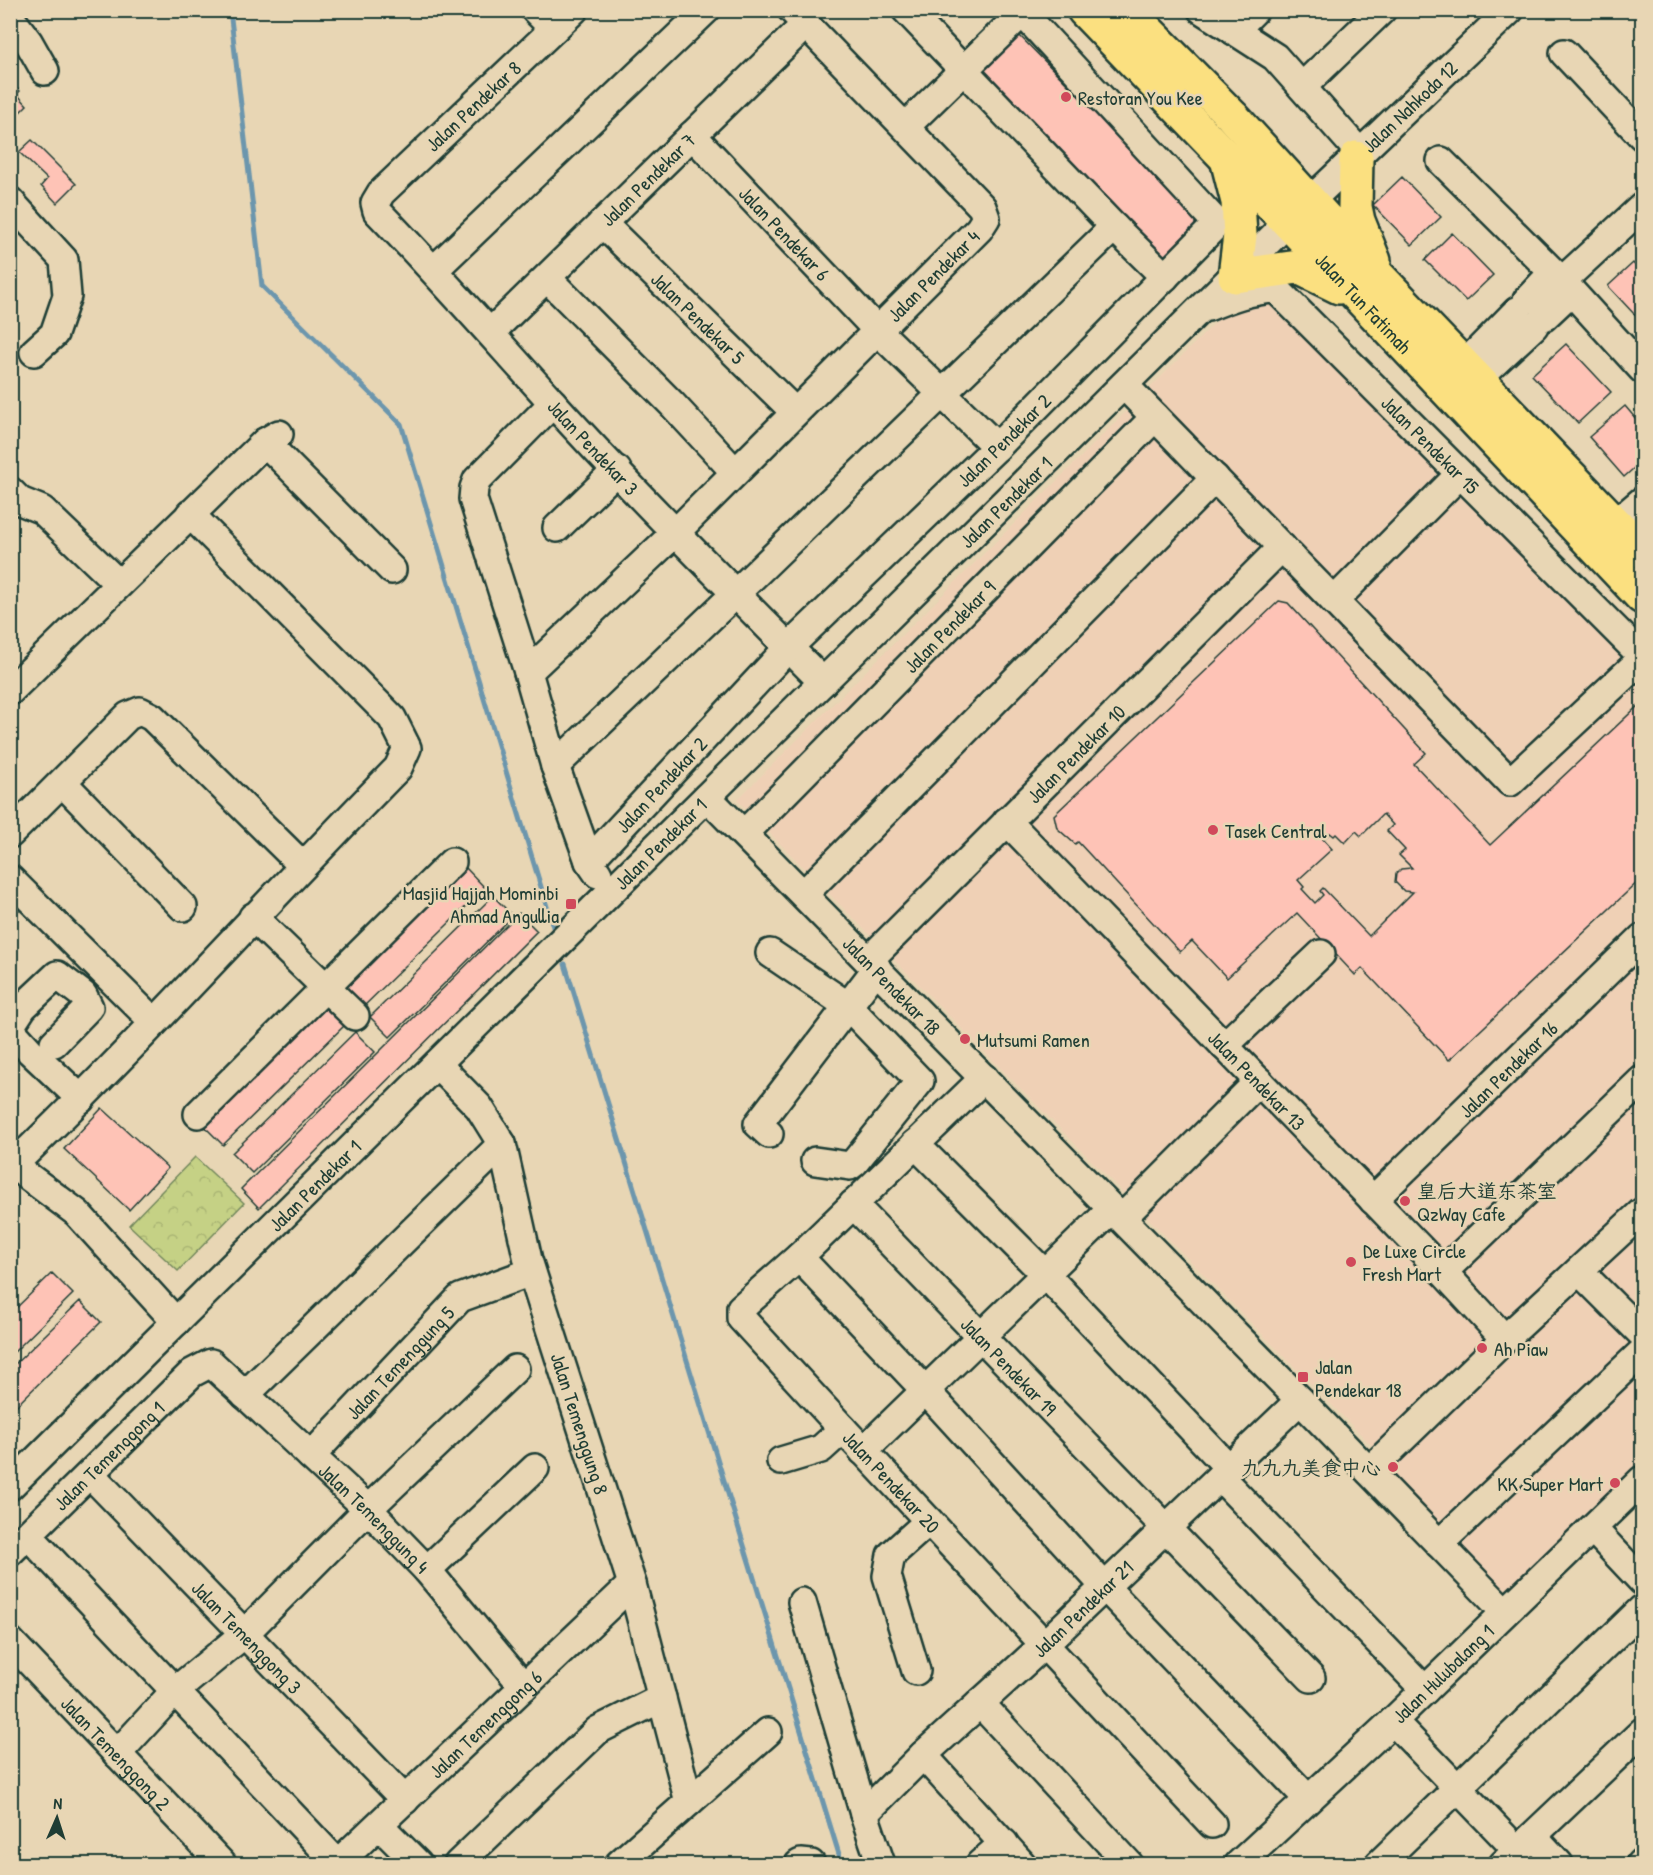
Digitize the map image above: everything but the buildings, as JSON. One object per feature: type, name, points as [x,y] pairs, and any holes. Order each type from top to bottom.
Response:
[{"type":"main road","name":"Jalan Tun Fatimah","points":[[1084,10],[1227,158],[1299,212]]},
{"type":"main road","name":"Jalan Tun Fatimah","points":[[1127,10],[1232,116],[1299,212],[1369,288],[1508,455],[1642,597]]},
{"type":"main road","points":[[1227,158],[1238,202],[1240,235],[1235,276],[1298,267],[1369,288],[1370,247],[1358,221],[1355,207],[1358,155]]},
{"type":"main road","name":"Jalan Tun Fatimah","points":[[1369,288],[1470,372],[1642,551]]},
{"type":"main road","points":[[1470,372],[1457,374],[1458,388],[1508,438],[1508,455]]},
{"type":"street","name":"Jalan Pendekar 8","points":[[375,203],[381,193],[544,20],[574,10]]},
{"type":"street","points":[[434,270],[706,10]]},
{"type":"street","points":[[906,10],[1165,277]]},
{"type":"street","points":[[1202,10],[1275,57],[1358,155]]},
{"type":"street","points":[[1234,31],[1255,10]]},
{"type":"street","points":[[1302,87],[1382,10]]},
{"type":"street","name":"Jalan Nahkoda 12","points":[[1299,212],[1510,10]]},
{"type":"street","points":[[906,126],[1021,12]]},
{"type":"street","name":"Jalan Pendekar 2","points":[[589,861],[789,647],[997,447],[1212,229],[1213,219],[1021,12]]},
{"type":"street","points":[[10,17],[28,41],[45,71]]},
{"type":"street","name":"Jalan Pendekar 4","points":[[528,672],[676,532],[980,229],[986,218],[982,207],[906,126],[798,18]]},
{"type":"street","name":"Jalan Pendekar 7","points":[[490,332],[692,135],[798,18]]},
{"type":"street","points":[[1564,53],[1642,136]]},
{"type":"street","name":"Jalan Pendekar 6","points":[[692,135],[877,330],[997,447]]},
{"type":"street","points":[[1441,161],[1562,281],[1642,369]]},
{"type":"street","points":[[10,201],[64,261],[67,296],[54,334],[34,352]]},
{"type":"street","name":"Jalan Pendekar 3","points":[[375,203],[377,211],[434,270],[553,403],[823,682]]},
{"type":"street","points":[[1470,372],[1531,313],[1543,283],[1562,281],[1642,207]]},
{"type":"street","name":"Jalan Pendekar 1","points":[[10,1486],[1299,212]]},
{"type":"street","name":"Jalan Pendekar 5","points":[[602,223],[795,412]]},
{"type":"street","points":[[555,765],[1114,227]]},
{"type":"street","points":[[547,278],[672,404],[735,472]]},
{"type":"street","name":"Jalan Pendekar 15","points":[[1199,310],[1237,296],[1260,290],[1276,289],[1642,658]]},
{"type":"street","points":[[1124,385],[1510,782],[1642,658]]},
{"type":"street","points":[[553,403],[477,480],[473,499],[555,765],[589,861],[611,892]]},
{"type":"street","name":"Jalan Pendekar 9","points":[[744,834],[1155,417]]},
{"type":"street","points":[[10,691],[190,514],[272,438],[392,570]]},
{"type":"street","points":[[557,528],[617,470]]},
{"type":"street","points":[[1334,601],[1460,474]]},
{"type":"street","points":[[804,894],[1215,478]]},
{"type":"street","points":[[14,501],[42,510],[119,584]]},
{"type":"street","points":[[1615,524],[1642,501]]},
{"type":"street","points":[[176,1322],[77,1213],[12,1164],[81,1099],[302,865],[398,768],[406,748],[392,718],[190,514]]},
{"type":"street","name":"Jalan Pendekar 10","points":[[769,1134],[758,1124],[848,1006],[873,964],[1007,822],[1282,547]]},
{"type":"street","points":[[10,834],[128,716],[140,711],[153,717],[302,865]]},
{"type":"street","points":[[63,783],[183,907]]},
{"type":"street","name":"Jalan Pendekar 18","points":[[707,797],[1117,1213],[1505,1612]]},
{"type":"street","name":"Jalan Pendekar 13","points":[[1007,822],[1443,1272],[1505,1339]]},
{"type":"street","points":[[198,1114],[452,862]]},
{"type":"street","points":[[10,879],[154,1022]]},
{"type":"street","points":[[253,917],[355,1017]]},
{"type":"street","name":"Jalan Pendekar 16","points":[[1373,1200],[1642,938]]},
{"type":"street","points":[[770,952],[848,1006],[919,1079],[920,1083],[850,1166],[815,1161]]},
{"type":"street","points":[[1224,1046],[1321,954]]},
{"type":"street","points":[[54,1043],[89,1007],[82,995],[57,975],[23,1007],[10,1028],[30,1051],[81,1099]]},
{"type":"street","name":"Jalan Temenggung 8","points":[[437,1064],[479,1107],[502,1144],[531,1272],[632,1584],[689,1802]]},
{"type":"street","points":[[984,1078],[798,1257],[925,1390],[1105,1587],[1308,1799]]},
{"type":"street","points":[[1443,1272],[1642,1080]]},
{"type":"street","points":[[863,1451],[1045,1274],[1117,1213],[1259,1081]]},
{"type":"street","points":[[245,1395],[502,1144]]},
{"type":"street","points":[[915,1144],[1045,1274],[1425,1690]]},
{"type":"street","name":"Jalan Pendekar 19","points":[[853,1204],[1311,1678]]},
{"type":"street","points":[[1369,1471],[1505,1339],[1642,1212]]},
{"type":"street","name":"Jalan Pendekar 20","points":[[798,1257],[741,1308],[741,1317],[843,1430],[1212,1824]]},
{"type":"street","points":[[1579,1271],[1642,1334]]},
{"type":"street","name":"Jalan Temenggung 5","points":[[311,1456],[460,1298],[531,1272]]},
{"type":"street","points":[[1439,1544],[1642,1352]]},
{"type":"street","name":"Jalan Temenggung 4","points":[[211,1363],[368,1509],[427,1570],[524,1687]]},
{"type":"street","name":"Jalan Temenggong 1","points":[[19,1544],[192,1373],[211,1363]]},
{"type":"street","points":[[117,1754],[174,1692],[244,1634],[368,1509],[515,1369]]},
{"type":"street","name":"Jalan Pendekar 21","points":[[864,1814],[923,1755],[1045,1644],[1300,1400]]},
{"type":"street","points":[[781,1461],[821,1449],[843,1430]]},
{"type":"street","points":[[427,1570],[535,1468]]},
{"type":"street","name":"Jalan Temenggong 3","points":[[90,1475],[405,1800]]},
{"type":"street","name":"Jalan Hulubalang 1","points":[[1239,1864],[1393,1721],[1642,1480]]},
{"type":"street","points":[[916,1671],[887,1576],[891,1555],[929,1521]]},
{"type":"street","points":[[1593,1529],[1642,1581]]},
{"type":"street","points":[[19,1544],[174,1692],[337,1864]]},
{"type":"street","name":"Jalan Temenggong 6","points":[[337,1864],[632,1584]]},
{"type":"street","points":[[802,1602],[864,1814],[881,1864]]},
{"type":"street","points":[[1379,1864],[1642,1609]]},
{"type":"street","name":"Jalan Temenggong 2","points":[[10,1641],[222,1864]]},
{"type":"street","points":[[458,1864],[598,1730],[662,1698]]},
{"type":"street","points":[[980,1703],[1129,1864]]},
{"type":"street","points":[[1393,1721],[1518,1850],[1559,1864]]},
{"type":"street","points":[[618,1864],[768,1732]]},
{"type":"street","points":[[1518,1850],[1642,1732]]},
{"type":"street","points":[[923,1755],[1022,1864]]},
{"type":"street","points":[[379,1825],[418,1864]]},
{"type":"street","points":[[980,1864],[1004,1844]]},
{"type":"shaded area","points":[[1256,282],[1642,646],[1642,1200],[1377,1451],[737,800]]},
{"type":"shaded area","points":[[1642,1222],[1642,1465],[1502,1600],[1378,1471]]},
{"type":"green space","points":[[195,1157],[244,1203],[178,1271],[129,1225]]},
{"type":"waterway","points":[[230,10],[262,286],[401,424],[554,930]]},
{"type":"waterway","points":[[565,964],[842,1864]]},
{"type":"place","name":"Restoran You Kee","points":[[1066,97]]},
{"type":"place","name":"Tasek Central","points":[[1213,830]]},
{"type":"place","name":"Masjid Hajjah Mominbi Ahmad Angullia","points":[[571,904]]},
{"type":"place","name":"Mutsumi Ramen","points":[[965,1039]]},
{"type":"place","name":"皇后大道东茶室 QzWay Cafe","points":[[1405,1201]]},
{"type":"place","name":"De Luxe Circle Fresh Mart","points":[[1351,1262]]},
{"type":"place","name":"Ah Piaw","points":[[1482,1348]]},
{"type":"place","name":"Jalan Pendekar 18","points":[[1303,1377]]},
{"type":"place","name":"九九九美食中心","points":[[1393,1467]]},
{"type":"place","name":"KK Super Mart","points":[[1615,1483]]}]
